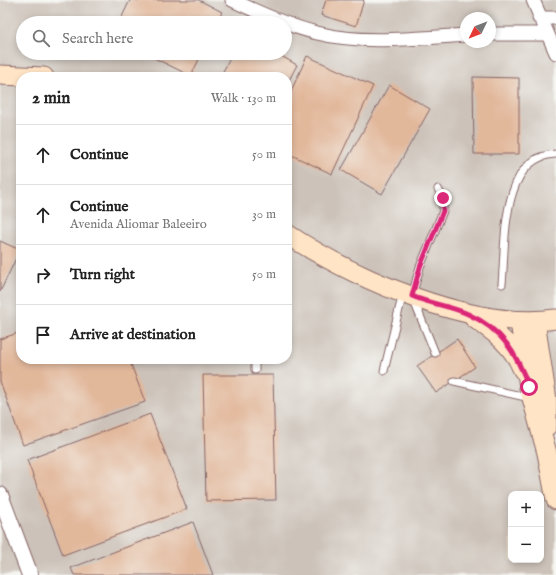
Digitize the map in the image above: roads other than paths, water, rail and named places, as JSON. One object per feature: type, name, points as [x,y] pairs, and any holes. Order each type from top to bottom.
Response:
[{"type":"main road","points":[[0,75],[16,76]]},
{"type":"main road","points":[[292,237],[328,257],[408,295],[468,314],[528,322],[556,319]]},
{"type":"main road","points":[[468,314],[496,333],[509,345],[518,358],[536,395]]},
{"type":"main road","points":[[528,322],[536,395],[556,500]]},
{"type":"main road","points":[[536,395],[556,377]]},
{"type":"street","points":[[232,0],[270,16]]},
{"type":"street","points":[[533,0],[539,18],[556,53]]},
{"type":"street","points":[[539,18],[556,18]]},
{"type":"street","points":[[292,24],[317,33],[364,40],[460,35]]},
{"type":"street","points":[[496,34],[547,34]]},
{"type":"street","points":[[0,496],[30,575]]},
{"type":"lane","points":[[502,284],[508,222],[515,184],[524,167],[533,160],[543,155],[556,154]]},
{"type":"lane","points":[[384,371],[408,295],[443,211],[443,198],[438,189]]},
{"type":"lane","points":[[408,295],[436,353]]},
{"type":"lane","points":[[254,364],[255,370]]},
{"type":"lane","points":[[454,381],[536,395]]}]
